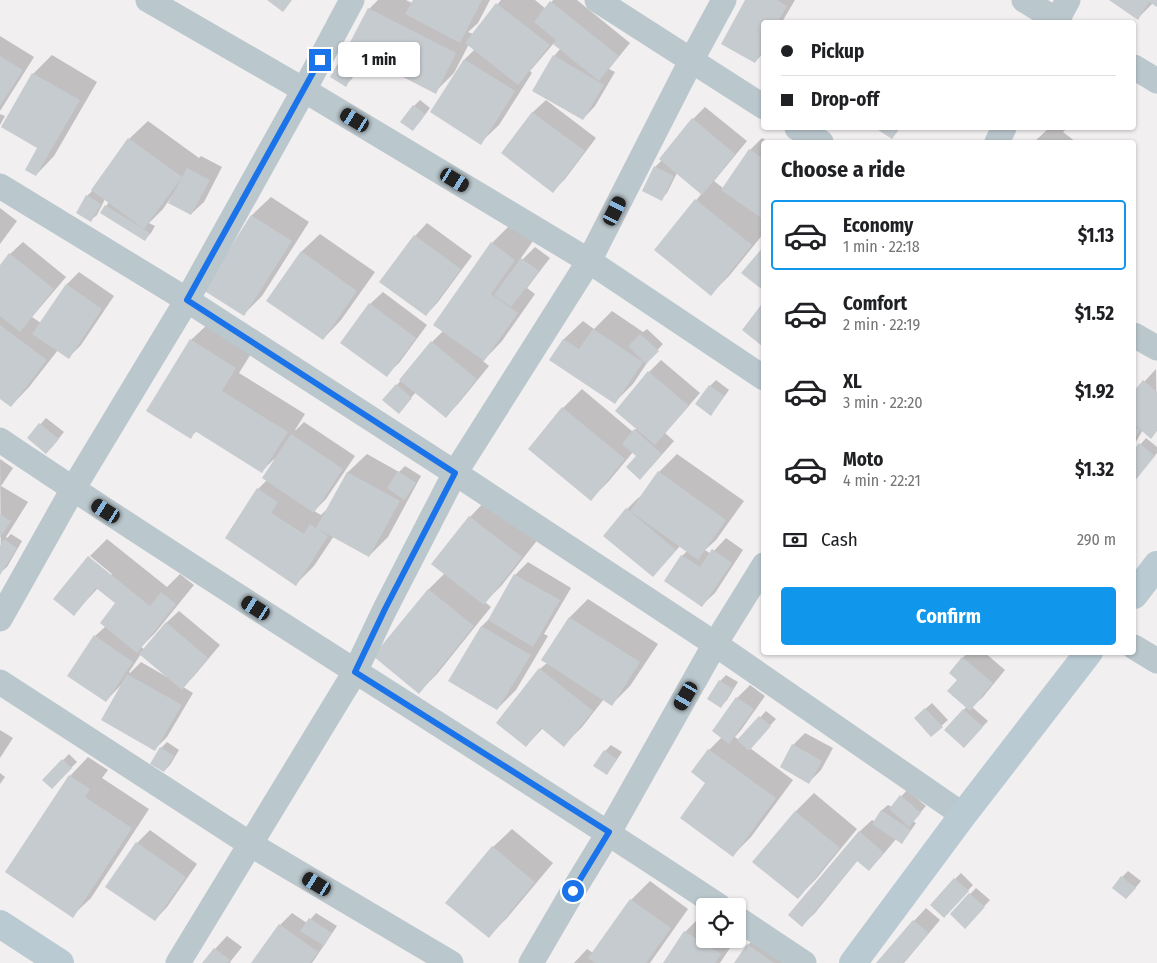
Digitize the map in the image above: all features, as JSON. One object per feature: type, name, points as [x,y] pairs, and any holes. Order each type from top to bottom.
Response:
[{"type":"street","points":[[148,0],[304,90],[589,261],[761,376]]},
{"type":"street","points":[[0,619],[73,489],[187,300],[352,0]]},
{"type":"street","points":[[597,0],[761,104]]},
{"type":"street","points":[[178,963],[355,672],[455,473],[589,261],[691,60],[724,0]]},
{"type":"street","points":[[1024,0],[1060,16]]},
{"type":"street","points":[[1136,68],[1157,81]]},
{"type":"street","points":[[800,130],[817,140]]},
{"type":"street","points":[[0,186],[187,300],[455,473],[715,644],[963,815]]},
{"type":"street","points":[[1136,335],[1157,348]]},
{"type":"street","points":[[0,440],[355,672],[609,832],[707,898]]},
{"type":"street","points":[[1136,592],[1157,565]]},
{"type":"street","points":[[531,963],[609,832],[715,644],[761,570]]},
{"type":"street","points":[[1136,648],[1157,661]]},
{"type":"street","points":[[853,963],[1086,655]]},
{"type":"street","points":[[0,682],[250,844],[451,963]]},
{"type":"street","points":[[746,923],[804,963]]},
{"type":"street","points":[[0,924],[60,963]]},
{"type":"building","points":[[267,0],[292,0],[283,12]]},
{"type":"building","points":[[413,0],[482,0],[460,43],[405,14]]},
{"type":"building","points":[[745,0],[777,0],[787,6],[779,20],[761,20],[761,52],[755,63],[721,44]]},
{"type":"building","points":[[1109,0],[1157,0],[1157,7],[1149,2],[1138,20]]},
{"type":"building","points":[[550,1],[619,56],[599,81],[553,44],[556,40],[534,22]]},
{"type":"building","points":[[496,3],[550,45],[518,85],[465,43]]},
{"type":"building","points":[[368,8],[456,53],[436,94],[347,48]]},
{"type":"building","points":[[344,53],[360,63],[346,87],[330,77]]},
{"type":"building","points":[[553,55],[604,85],[583,120],[532,91]]},
{"type":"building","points":[[0,56],[23,70],[0,106]]},
{"type":"building","points":[[464,59],[515,91],[481,145],[430,112]]},
{"type":"building","points":[[32,73],[80,100],[36,176],[25,170],[37,148],[1,127]]},
{"type":"building","points":[[413,105],[425,114],[413,131],[400,122]]},
{"type":"building","points":[[532,112],[585,151],[553,193],[501,153]]},
{"type":"building","points":[[692,118],[735,154],[702,195],[659,159]]},
{"type":"building","points":[[878,130],[899,130],[892,139]]},
{"type":"building","points":[[128,138],[182,177],[144,229],[91,190]]},
{"type":"building","points":[[749,149],[761,157],[761,218],[721,190]]},
{"type":"building","points":[[654,166],[674,176],[662,201],[642,191]]},
{"type":"building","points":[[187,168],[210,180],[191,215],[168,203]]},
{"type":"building","points":[[86,195],[101,204],[91,222],[76,213]]},
{"type":"building","points":[[695,199],[752,245],[711,296],[654,250]]},
{"type":"building","points":[[105,205],[150,233],[145,241],[100,213]]},
{"type":"building","points":[[251,215],[292,241],[244,316],[203,290]]},
{"type":"building","points":[[414,235],[461,269],[426,316],[379,282]]},
{"type":"building","points":[[491,242],[515,260],[491,294],[518,313],[484,361],[433,325]]},
{"type":"building","points":[[761,250],[761,289],[741,273]]},
{"type":"building","points":[[301,251],[357,291],[323,340],[266,301]]},
{"type":"building","points":[[9,253],[54,289],[20,332],[0,316],[0,265]]},
{"type":"building","points":[[521,258],[539,271],[511,307],[494,295]]},
{"type":"building","points":[[66,284],[102,309],[69,359],[32,334]]},
{"type":"building","points":[[369,303],[416,338],[387,377],[340,343]]},
{"type":"building","points":[[761,305],[761,345],[742,330]]},
{"type":"building","points":[[0,325],[47,360],[11,407],[0,399]]},
{"type":"building","points":[[593,329],[643,362],[615,404],[549,360],[563,339],[579,349]]},
{"type":"building","points":[[640,334],[659,351],[646,364],[628,346]]},
{"type":"building","points":[[190,339],[236,368],[222,391],[288,432],[262,473],[195,431],[191,439],[146,411]]},
{"type":"building","points":[[431,341],[477,379],[446,418],[399,380]]},
{"type":"building","points":[[648,371],[689,406],[655,445],[615,411]]},
{"type":"building","points":[[1143,380],[1157,392],[1157,431],[1151,439],[1136,426],[1136,389]]},
{"type":"building","points":[[396,384],[412,398],[399,414],[382,400]]},
{"type":"building","points":[[709,385],[724,396],[711,416],[695,404]]},
{"type":"building","points":[[562,407],[625,459],[591,501],[528,449]]},
{"type":"building","points":[[39,423],[59,439],[46,454],[27,438]]},
{"type":"building","points":[[1136,427],[1140,430],[1136,437]]},
{"type":"building","points":[[634,429],[662,454],[640,480],[626,467],[636,456],[622,444]]},
{"type":"building","points":[[291,434],[343,469],[314,513],[262,478]]},
{"type":"building","points":[[1139,443],[1155,456],[1136,480],[1136,447]]},
{"type":"building","points":[[398,471],[416,483],[404,500],[387,488]]},
{"type":"building","points":[[658,471],[726,520],[698,560],[630,511]]},
{"type":"building","points":[[347,472],[400,501],[369,557],[316,528]]},
{"type":"building","points":[[257,488],[278,502],[271,513],[304,534],[310,524],[328,536],[296,586],[225,538]]},
{"type":"building","points":[[626,508],[676,550],[653,577],[603,536]]},
{"type":"building","points":[[0,514],[11,521],[0,538]]},
{"type":"building","points":[[469,516],[522,557],[484,605],[431,564]]},
{"type":"building","points":[[4,539],[17,548],[0,575],[0,546]]},
{"type":"building","points":[[712,549],[732,563],[702,607],[664,581],[681,555],[700,567]]},
{"type":"building","points":[[88,556],[150,606],[161,592],[176,604],[137,653],[100,623],[115,603],[96,588],[74,616],[53,599]]},
{"type":"building","points":[[514,574],[560,600],[533,647],[488,620]]},
{"type":"building","points":[[428,589],[474,626],[419,694],[373,656]]},
{"type":"building","points":[[569,617],[640,662],[612,706],[541,660]]},
{"type":"building","points":[[166,622],[208,658],[182,690],[139,654]]},
{"type":"building","points":[[481,626],[531,655],[497,710],[448,681]]},
{"type":"building","points":[[94,635],[133,662],[106,702],[67,676]]},
{"type":"building","points":[[962,657],[993,683],[970,711],[947,691],[957,680],[949,673]]},
{"type":"building","points":[[539,668],[593,711],[564,747],[541,728],[526,747],[496,723]]},
{"type":"building","points":[[127,674],[182,705],[155,751],[101,720]]},
{"type":"building","points":[[719,680],[733,689],[721,708],[707,699]]},
{"type":"building","points":[[736,697],[754,709],[729,744],[712,731]]},
{"type":"building","points":[[925,708],[943,727],[931,737],[914,718]]},
{"type":"building","points":[[963,709],[983,727],[964,748],[944,730]]},
{"type":"building","points":[[759,716],[771,726],[749,751],[737,740]]},
{"type":"building","points":[[792,744],[822,761],[809,784],[780,767]]},
{"type":"building","points":[[160,747],[174,756],[164,772],[150,764]]},
{"type":"building","points":[[708,749],[776,798],[733,857],[680,818],[705,783],[691,772]]},
{"type":"building","points":[[604,750],[617,759],[607,775],[593,766]]},
{"type":"building","points":[[62,759],[72,768],[52,789],[42,780]]},
{"type":"building","points":[[69,775],[90,789],[85,797],[132,828],[73,918],[5,872]]},
{"type":"building","points":[[900,795],[921,813],[909,827],[889,809]]},
{"type":"building","points":[[881,810],[911,830],[902,844],[872,824]]},
{"type":"building","points":[[795,811],[840,848],[798,899],[752,862]]},
{"type":"building","points":[[859,831],[884,853],[869,871],[857,861],[802,927],[788,915]]},
{"type":"building","points":[[136,842],[186,877],[155,921],[105,887]]},
{"type":"building","points":[[492,846],[535,882],[489,938],[445,903]]},
{"type":"building","points":[[1121,876],[1136,888],[1126,899],[1112,888]]},
{"type":"building","points":[[954,878],[969,891],[944,918],[930,905]]},
{"type":"building","points":[[969,893],[985,907],[965,929],[950,914]]},
{"type":"building","points":[[630,899],[671,928],[646,963],[595,963],[588,958]]},
{"type":"building","points":[[309,918],[332,933],[324,946],[300,931]]},
{"type":"building","points":[[913,920],[929,933],[903,963],[876,963]]},
{"type":"building","points":[[279,924],[318,952],[310,963],[251,963]]},
{"type":"building","points":[[684,931],[696,938],[696,948],[711,948],[721,954],[715,963],[663,963]]},
{"type":"building","points":[[747,944],[774,963],[734,963]]},
{"type":"building","points":[[214,948],[230,960],[228,963],[202,963]]},
{"type":"route","points":[[320,60],[187,300],[455,473],[355,672],[609,832],[573,891]]}]
